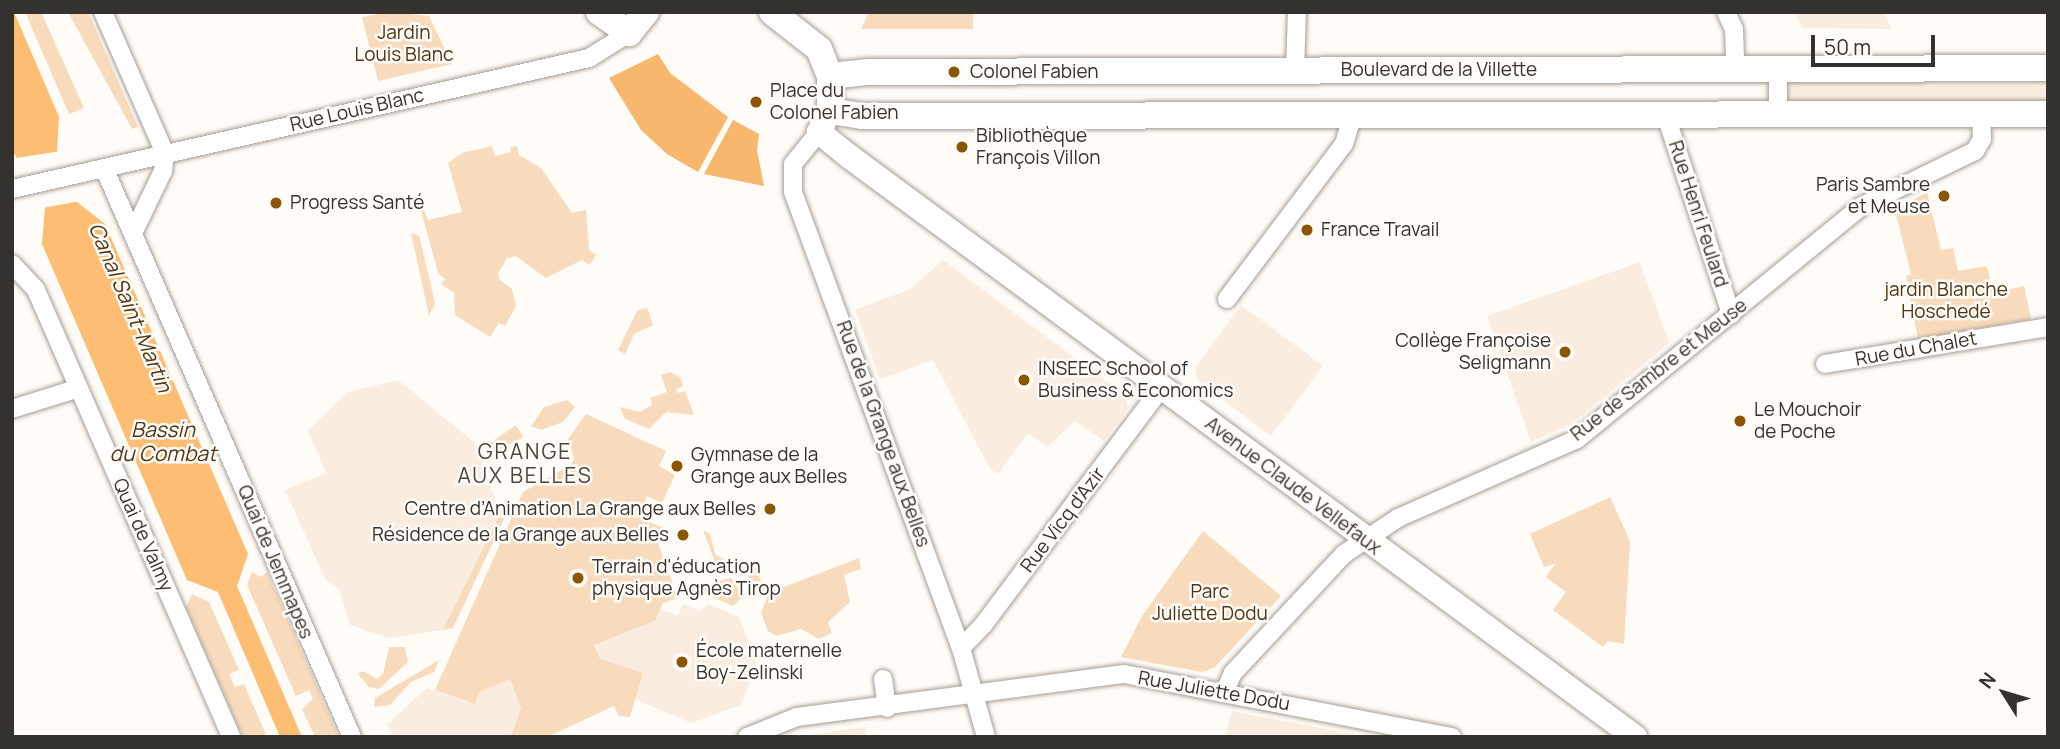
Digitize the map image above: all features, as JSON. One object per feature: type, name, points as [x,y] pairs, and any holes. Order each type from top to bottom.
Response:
[{"type":"main road","points":[[599,12],[629,33],[646,12]]},
{"type":"main road","points":[[779,14],[819,49],[830,76],[821,127],[876,116],[2048,114]]},
{"type":"main road","name":"Boulevard de la Villette","points":[[830,76],[869,72],[2048,68]]},
{"type":"street","points":[[103,12],[165,153],[163,171],[134,232]]},
{"type":"street","points":[[1295,71],[1297,12]]},
{"type":"street","points":[[1726,12],[1734,29],[1735,67]]},
{"type":"street","name":"Rue Louis Blanc","points":[[17,188],[589,58],[629,33]]},
{"type":"street","points":[[1778,68],[1778,113]]},
{"type":"street","name":"Rue Henri Feulard","points":[[1665,113],[1731,314]]},
{"type":"street","points":[[1227,299],[1344,144],[1351,132],[1353,114]]},
{"type":"street","name":"Rue de Sambre et Meuse","points":[[1224,693],[1233,673],[1344,554],[1398,518],[1577,439],[1860,206],[1976,151],[1982,139],[1982,115]]},
{"type":"street","name":"Avenue Claude Vellefaux","points":[[821,127],[977,254],[1035,291],[1161,388],[1629,735]]},
{"type":"street","name":"Rue de la Grange aux Belles","points":[[821,127],[793,163],[793,192],[961,648],[986,737]]},
{"type":"street","name":"Quai de Jemmapes","points":[[105,170],[352,737]]},
{"type":"street","name":"Quai de Valmy","points":[[12,264],[36,290],[231,737]]},
{"type":"street","name":"Rue du Chalet","points":[[1825,364],[2048,327]]},
{"type":"street","points":[[12,408],[79,388]]},
{"type":"street","name":"Rue Vicq d'Azir","points":[[961,648],[984,624],[1161,388]]},
{"type":"street","name":"Rue Juliette Dodu","points":[[747,737],[797,717],[887,708],[1124,674],[1452,737]]},
{"type":"street","points":[[883,679],[887,708]]},
{"type":"shaded area","points":[[1795,12],[1884,12],[1891,29],[1802,28]]},
{"type":"shaded area","points":[[658,54],[670,73],[728,117],[698,172],[667,154],[641,130],[609,78]]},
{"type":"shaded area","points":[[2048,78],[2048,107],[1788,102],[1789,81]]},
{"type":"shaded area","points":[[733,120],[759,134],[757,150],[764,186],[704,174]]},
{"type":"shaded area","name":"INSEEC School of Business & Economics","points":[[943,260],[1126,396],[1128,408],[1104,441],[1075,421],[1047,447],[1028,433],[998,474],[990,469],[933,360],[880,379],[855,310],[910,289]]},
{"type":"shaded area","name":"Collège Françoise Seligmann","points":[[1640,262],[1669,343],[1573,423],[1531,442],[1487,316]]},
{"type":"shaded area","points":[[1241,305],[1323,366],[1271,436],[1197,380],[1195,368]]},
{"type":"shaded area","points":[[398,380],[475,443],[500,511],[443,630],[388,638],[350,625],[339,589],[325,579],[285,490],[326,473],[308,431],[348,392]]},
{"type":"shaded area","name":"École maternelle Boy-Zelinski","points":[[683,604],[700,611],[708,604],[739,617],[757,664],[741,705],[691,723],[635,699],[633,673],[600,659],[594,645],[655,621],[660,609],[678,616]]},
{"type":"shaded area","points":[[510,679],[521,708],[511,737],[393,737],[387,724],[427,688],[474,704],[479,692]]},
{"type":"shaded area","points":[[1232,711],[1347,733],[1368,737],[1225,737]]},
{"type":"shaded area","points":[[865,727],[867,737],[798,737],[836,731]]},
{"type":"green space","points":[[25,12],[41,12],[84,108],[69,114]]},
{"type":"green space","points":[[68,12],[88,12],[138,127],[132,129]]},
{"type":"green space","name":"Jardin Louis Blanc","points":[[390,12],[429,16],[452,64],[378,81],[362,17]]},
{"type":"green space","points":[[869,12],[973,12],[973,29],[861,29]]},
{"type":"green space","points":[[492,146],[495,156],[511,152],[510,147],[517,146],[519,155],[541,168],[572,213],[586,210],[589,250],[596,255],[590,265],[582,260],[546,278],[516,256],[507,258],[498,273],[500,280],[512,289],[516,306],[505,326],[499,323],[490,337],[455,315],[454,293],[441,284],[445,279],[438,273],[416,192],[428,220],[462,212],[448,163],[462,153]]},
{"type":"green space","name":"jardin Blanche Hoschedé","points":[[1927,192],[1941,250],[1953,248],[1958,271],[1987,266],[1993,293],[2024,286],[2031,319],[1918,339],[1906,276],[1911,274],[1895,210]]},
{"type":"green space","points":[[411,233],[419,236],[430,281],[435,304],[429,315]]},
{"type":"green space","points":[[647,307],[653,325],[634,334],[625,354],[618,350],[637,311]]},
{"type":"green space","points":[[670,372],[681,378],[683,386],[676,389],[678,393],[685,391],[694,415],[666,412],[649,429],[625,419],[620,407],[640,412],[652,405],[650,398],[667,392],[661,375]]},
{"type":"green space","points":[[567,400],[575,407],[563,422],[541,430],[531,426],[544,407]]},
{"type":"green space","name":"Terrain d'éducation physique Agnès Tirop","points":[[586,414],[666,451],[659,466],[675,475],[662,503],[647,496],[645,500],[653,504],[654,510],[647,514],[650,522],[663,528],[655,535],[678,598],[663,603],[655,621],[594,645],[600,659],[643,673],[630,717],[619,716],[614,706],[547,737],[511,737],[521,708],[510,679],[479,692],[475,704],[435,690],[523,492],[571,465],[574,458],[568,439]]},
{"type":"green space","points":[[516,425],[523,437],[491,454],[490,443]]},
{"type":"green space","points":[[1610,497],[1630,541],[1624,644],[1608,641],[1603,647],[1553,610],[1566,592],[1546,577],[1556,563],[1544,567],[1530,534]]},
{"type":"green space","points":[[501,511],[504,519],[453,628],[443,630]]},
{"type":"green space","points":[[703,530],[710,534],[715,554],[730,563],[727,572],[720,575]]},
{"type":"green space","name":"Parc Juliette Dodu","points":[[1203,531],[1281,596],[1214,668],[1202,672],[1121,657],[1142,616]]},
{"type":"green space","points":[[859,558],[861,569],[844,575],[850,602],[828,622],[832,633],[819,639],[801,629],[776,636],[768,631],[761,613],[767,598],[753,590],[748,575],[754,563],[766,594]]},
{"type":"green space","points":[[252,572],[261,577],[267,572],[339,737],[315,737],[302,709],[313,699],[309,690],[296,696],[247,585]]},
{"type":"green space","points":[[731,578],[743,596],[733,606],[702,592],[689,597],[686,590]]},
{"type":"green space","points":[[192,594],[209,602],[239,670],[229,674],[235,687],[244,684],[267,737],[243,737],[186,607]]},
{"type":"green space","points":[[389,647],[405,647],[408,662],[379,689],[369,687],[358,674],[363,671],[377,679],[383,674]]},
{"type":"green space","points":[[439,660],[434,672],[411,682],[390,705],[374,707],[375,698]]},
{"type":"water","name":"Bassin du Combat","points":[[14,12],[59,117],[57,151],[77,202],[105,224],[248,554],[237,586],[302,737],[280,737],[218,592],[187,580],[42,244],[45,207],[12,150]]},
{"type":"pier","points":[[61,151],[81,201],[42,208],[16,158]]},
{"type":"place","name":"Colonel Fabien","points":[[954,72]]},
{"type":"place","name":"Place du Colonel Fabien","points":[[756,102]]},
{"type":"place","name":"Bibliothèque François Villon","points":[[962,147]]},
{"type":"place","name":"Paris Sambre et Meuse","points":[[1944,196]]},
{"type":"place","name":"Progress Santé","points":[[276,203]]},
{"type":"place","name":"France Travail","points":[[1307,230]]},
{"type":"place","name":"Collège Françoise Seligmann","points":[[1565,352]]},
{"type":"place","name":"INSEEC School of Business & Economics","points":[[1024,380]]},
{"type":"place","name":"Le Mouchoir de Poche","points":[[1740,421]]},
{"type":"place","name":"Gymnase de la Grange aux Belles","points":[[677,466]]},
{"type":"place","name":"Centre d’Animation La Grange aux Belles","points":[[770,509]]},
{"type":"place","name":"Résidence de la Grange aux Belles","points":[[683,535]]},
{"type":"place","name":"Terrain d'éducation physique Agnès Tirop","points":[[578,578]]},
{"type":"place","name":"École maternelle Boy-Zelinski","points":[[682,662]]},
{"type":"district","name":"GRANGE AUX BELLES","points":[[525,463]]},
{"type":"water label","name":"Canal Saint-Martin","points":[[131,307]]}]
